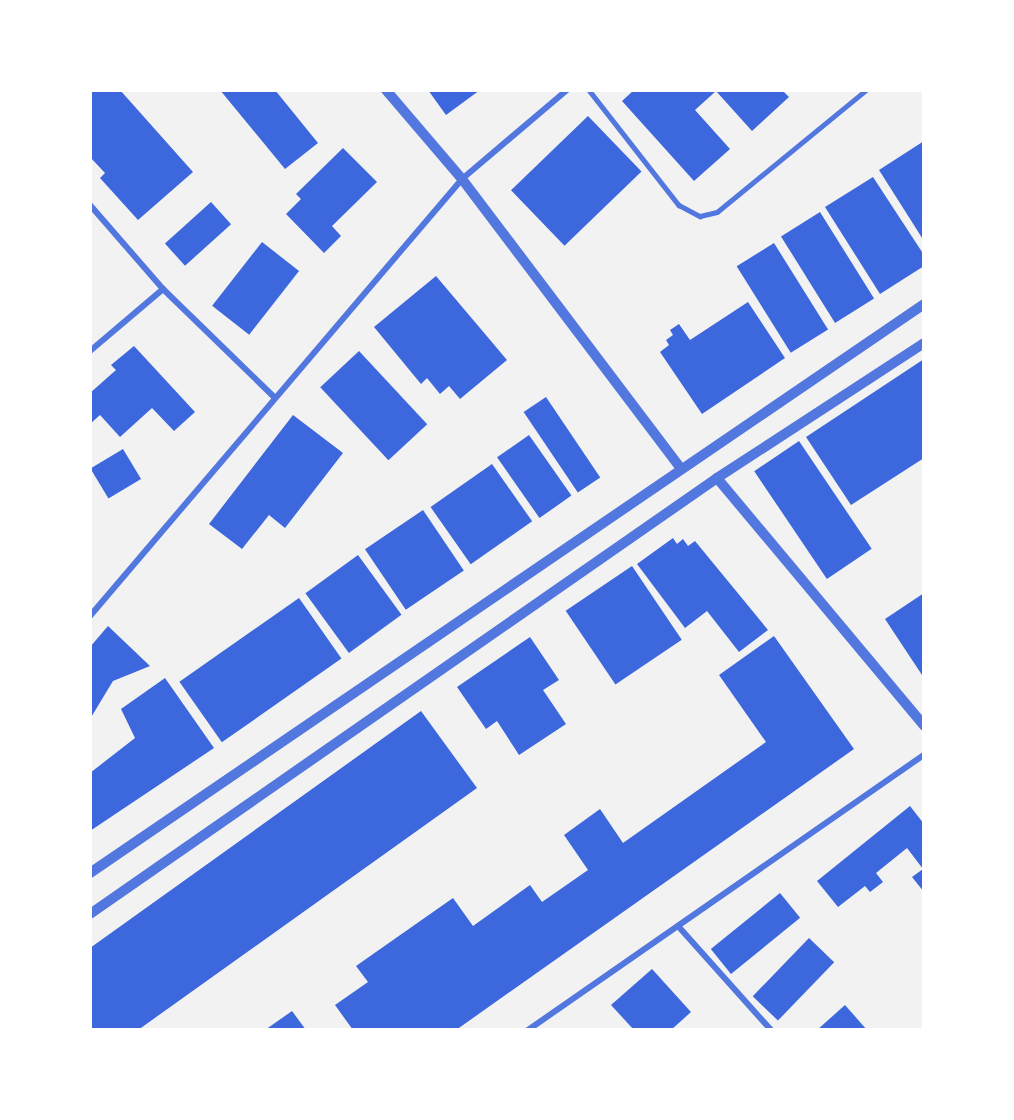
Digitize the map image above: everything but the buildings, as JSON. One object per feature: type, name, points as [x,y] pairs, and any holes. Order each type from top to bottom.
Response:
[{"type":"street","points":[[386,90],[462,179],[680,467]]},
{"type":"street","points":[[90,616],[462,179],[567,90]]},
{"type":"street","points":[[90,205],[163,289],[275,399]]},
{"type":"street","points":[[90,351],[163,289]]},
{"type":"street","points":[[90,873],[680,467],[924,304]]},
{"type":"street","points":[[90,914],[717,478],[924,343]]},
{"type":"street","points":[[717,478],[924,726]]},
{"type":"street","points":[[528,1030],[924,756]]},
{"type":"street","points":[[678,926],[771,1030]]},
{"type":"lane","points":[[589,90],[678,204],[700,216],[717,213],[866,90]]}]
